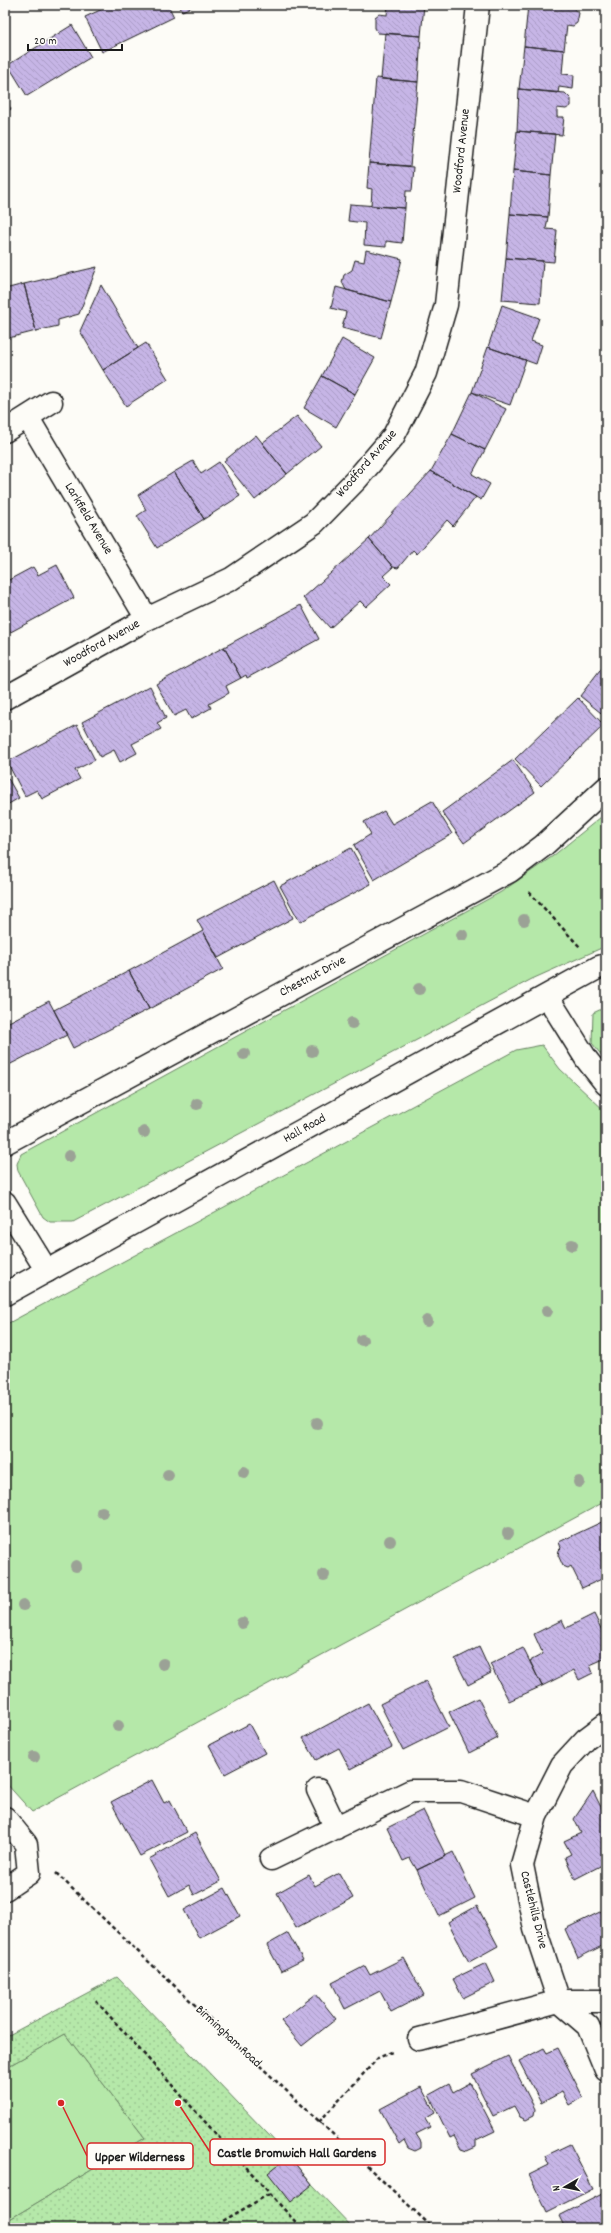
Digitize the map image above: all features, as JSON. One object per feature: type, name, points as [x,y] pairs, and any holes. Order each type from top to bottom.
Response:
[{"type":"street","name":"Woodford Avenue","points":[[5,698],[147,619],[231,579],[314,523],[356,480],[393,437],[426,373],[446,305],[478,5]]},
{"type":"street","points":[[5,431],[28,418],[51,402]]},
{"type":"street","name":"Larkfield Avenue","points":[[28,418],[147,619]]},
{"type":"street","name":"Chestnut Drive","points":[[5,1143],[510,871],[543,846],[606,788]]},
{"type":"street","name":"Hall Road","points":[[5,1294],[603,966]]},
{"type":"street","points":[[547,996],[587,1060],[606,1084]]},
{"type":"street","points":[[5,1203],[47,1271]]},
{"type":"street","name":"Castlehills Drive","points":[[559,2002],[534,1929],[522,1866],[536,1816],[562,1765],[586,1739],[606,1724]]},
{"type":"street","points":[[318,1790],[336,1828]]},
{"type":"street","points":[[271,1859],[411,1791],[460,1791],[536,1816]]},
{"type":"street","points":[[5,1818],[26,1844],[29,1873],[5,1889]]},
{"type":"street","points":[[419,2039],[559,2002],[606,2001]]},
{"type":"street","points":[[559,2002],[588,2026],[606,2070]]},
{"type":"path","points":[[510,871],[603,966]]},
{"type":"path","name":"Birmingham Road","points":[[26,1844],[132,1946],[433,2228]]},
{"type":"path","points":[[96,2001],[301,2228]]},
{"type":"path","points":[[319,2122],[378,2058],[419,2039]]},
{"type":"path","points":[[211,2228],[271,2193]]},
{"type":"green space","points":[[606,813],[606,946],[532,979],[73,1222],[50,1222],[43,1217],[18,1171],[17,1164],[21,1154],[501,892],[553,856]]},
{"type":"green space","points":[[606,1007],[606,1061],[592,1043],[593,1013]]},
{"type":"green space","points":[[542,1045],[560,1069],[606,1112],[606,1501],[32,1812],[5,1782],[5,1325],[516,1050]]},
{"type":"green space","points":[[117,1977],[289,2156],[312,2185],[353,2228],[295,2228],[293,2225],[289,2228],[5,2228],[5,2222],[145,2138],[65,2034],[5,2068],[5,2037]]},
{"type":"green space","points":[[65,2034],[145,2138],[5,2222],[5,2068]]},
{"type":"building","points":[[111,5],[168,5],[174,17],[102,52],[85,17]]},
{"type":"building","points":[[179,5],[196,5],[182,11]]},
{"type":"building","points":[[388,5],[424,5],[421,36],[378,33],[375,28],[375,17],[379,14],[387,15]]},
{"type":"building","points":[[528,5],[572,7],[579,13],[577,23],[573,26],[567,25],[564,50],[524,46]]},
{"type":"building","points":[[72,25],[91,57],[27,96],[8,65]]},
{"type":"building","points":[[385,33],[421,36],[418,82],[381,79]]},
{"type":"building","points":[[524,46],[564,50],[562,74],[574,75],[573,89],[559,87],[558,93],[519,89]]},
{"type":"building","points":[[376,78],[418,82],[410,166],[369,163]]},
{"type":"building","points":[[519,89],[565,93],[571,99],[571,106],[566,109],[557,108],[557,117],[564,117],[562,135],[517,131]]},
{"type":"building","points":[[5,100],[11,109],[5,113]]},
{"type":"building","points":[[517,131],[555,134],[551,175],[513,171]]},
{"type":"building","points":[[369,163],[414,167],[412,191],[406,191],[405,208],[371,206],[372,189],[367,188]]},
{"type":"building","points":[[513,171],[551,175],[548,217],[510,214]]},
{"type":"building","points":[[350,204],[405,208],[402,243],[386,241],[386,247],[364,245],[365,223],[348,221]]},
{"type":"building","points":[[510,214],[548,217],[546,229],[557,230],[554,262],[506,258]]},
{"type":"building","points":[[366,250],[402,259],[391,302],[346,290],[342,282],[344,275],[352,270],[355,260],[364,262]]},
{"type":"building","points":[[506,258],[543,261],[540,303],[502,300]]},
{"type":"building","points":[[97,267],[79,314],[58,320],[58,326],[36,331],[24,284]]},
{"type":"building","points":[[24,284],[36,331],[5,339],[5,289]]},
{"type":"building","points":[[101,285],[138,348],[103,370],[80,331]]},
{"type":"building","points":[[336,287],[391,302],[381,338],[342,328],[346,312],[331,308]]},
{"type":"building","points":[[502,305],[539,318],[531,341],[542,345],[536,364],[488,347]]},
{"type":"building","points":[[342,339],[375,358],[355,394],[322,376]]},
{"type":"building","points":[[146,343],[168,379],[126,406],[103,370]]},
{"type":"building","points":[[488,347],[526,360],[510,405],[472,392]]},
{"type":"building","points":[[322,376],[355,394],[336,427],[304,408]]},
{"type":"building","points":[[472,392],[506,409],[485,450],[452,434]]},
{"type":"building","points":[[297,416],[321,446],[287,474],[262,443]]},
{"type":"building","points":[[452,434],[485,450],[472,474],[490,484],[481,500],[431,471]]},
{"type":"building","points":[[256,435],[287,474],[255,500],[224,461]]},
{"type":"building","points":[[193,461],[201,474],[219,462],[240,496],[204,519],[174,472]]},
{"type":"building","points":[[431,471],[476,497],[453,526],[447,520],[417,554],[413,550],[398,568],[393,567],[369,539]]},
{"type":"building","points":[[174,472],[204,519],[157,548],[137,516],[146,510],[138,495]]},
{"type":"building","points":[[369,539],[393,567],[383,576],[391,584],[366,607],[360,601],[330,628],[303,598]]},
{"type":"building","points":[[57,565],[74,598],[5,635],[5,582],[33,567],[38,575]]},
{"type":"building","points":[[301,605],[319,639],[247,678],[246,675],[241,678],[224,647]]},
{"type":"building","points":[[224,647],[241,678],[226,686],[229,693],[209,704],[211,708],[191,719],[186,710],[174,716],[156,684]]},
{"type":"building","points":[[606,662],[606,717],[580,696]]},
{"type":"building","points":[[150,686],[166,718],[157,723],[161,729],[132,744],[137,753],[120,762],[114,750],[100,757],[82,722]]},
{"type":"building","points":[[578,698],[604,725],[541,786],[515,759]]},
{"type":"building","points":[[77,725],[95,760],[75,770],[80,779],[42,799],[37,790],[25,796],[7,762]]},
{"type":"building","points":[[513,760],[535,792],[464,843],[442,812]]},
{"type":"building","points":[[5,773],[19,798],[5,806]]},
{"type":"building","points":[[432,801],[452,834],[374,880],[354,845],[371,834],[364,822],[384,811],[392,824]]},
{"type":"building","points":[[351,848],[371,884],[300,922],[280,886]]},
{"type":"building","points":[[274,880],[293,918],[218,958],[197,920]]},
{"type":"building","points":[[203,931],[223,969],[149,1009],[129,971]]},
{"type":"building","points":[[129,971],[149,1009],[73,1048],[54,1010]]},
{"type":"building","points":[[49,1001],[67,1035],[5,1067],[5,1024]]},
{"type":"building","points":[[606,1520],[606,1577],[582,1588],[571,1566],[568,1568],[563,1566],[558,1555],[561,1548],[559,1542]]},
{"type":"building","points":[[594,1614],[606,1639],[606,1658],[590,1665],[593,1673],[579,1680],[574,1670],[542,1686],[530,1661],[543,1654],[534,1634],[562,1620],[566,1628]]},
{"type":"building","points":[[479,1647],[491,1673],[468,1685],[455,1659]]},
{"type":"building","points":[[523,1648],[542,1686],[509,1701],[490,1664]]},
{"type":"building","points":[[426,1681],[449,1727],[403,1750],[380,1704]]},
{"type":"building","points":[[478,1698],[498,1738],[469,1753],[449,1712]]},
{"type":"building","points":[[368,1703],[392,1747],[350,1769],[339,1748],[316,1760],[303,1738]]},
{"type":"building","points":[[249,1724],[265,1753],[225,1774],[209,1745]]},
{"type":"building","points":[[152,1780],[164,1803],[170,1800],[187,1832],[140,1856],[111,1802]]},
{"type":"building","points":[[593,1791],[606,1817],[606,1828],[603,1830],[606,1836],[606,1863],[575,1879],[565,1857],[571,1854],[564,1841],[581,1833],[574,1819]]},
{"type":"building","points":[[423,1810],[446,1856],[417,1870],[410,1858],[403,1861],[387,1828]]},
{"type":"building","points":[[195,1833],[221,1881],[194,1895],[189,1885],[169,1896],[149,1859]]},
{"type":"building","points":[[453,1852],[475,1898],[439,1916],[417,1870]]},
{"type":"building","points":[[339,1873],[353,1898],[296,1928],[277,1893],[309,1875],[315,1886]]},
{"type":"building","points":[[225,1888],[240,1916],[199,1938],[184,1910]]},
{"type":"building","points":[[477,1906],[498,1946],[469,1962],[448,1922]]},
{"type":"building","points":[[606,1909],[606,1944],[578,1958],[565,1929]]},
{"type":"building","points":[[288,1933],[303,1960],[281,1971],[267,1945]]},
{"type":"building","points":[[404,1958],[424,1995],[391,2012],[380,1991],[345,2009],[332,1983],[365,1966],[370,1975]]},
{"type":"building","points":[[486,1963],[495,1982],[463,1998],[453,1979]]},
{"type":"building","points":[[316,1994],[336,2019],[302,2046],[281,2021]]},
{"type":"building","points":[[544,2048],[547,2053],[558,2048],[583,2097],[569,2105],[562,2092],[541,2103],[519,2061]]},
{"type":"building","points":[[508,2056],[535,2109],[534,2116],[526,2120],[520,2117],[514,2106],[493,2116],[472,2074]]},
{"type":"building","points":[[470,2083],[495,2131],[476,2140],[476,2147],[467,2151],[461,2149],[454,2136],[450,2138],[429,2095],[449,2084],[453,2092]]},
{"type":"building","points":[[421,2087],[435,2113],[425,2119],[430,2127],[416,2134],[421,2142],[421,2148],[415,2151],[408,2148],[404,2140],[399,2144],[380,2109]]},
{"type":"building","points":[[570,2144],[593,2189],[547,2212],[529,2175],[549,2165],[545,2156]]},
{"type":"building","points":[[289,2156],[312,2185],[291,2202],[268,2173]]},
{"type":"building","points":[[604,2193],[606,2197],[606,2228],[565,2228],[559,2216]]},
{"type":"place","name":"Upper Wilderness","points":[[61,2103]]},
{"type":"place","name":"Castle Bromwich Hall Gardens","points":[[178,2103]]}]
